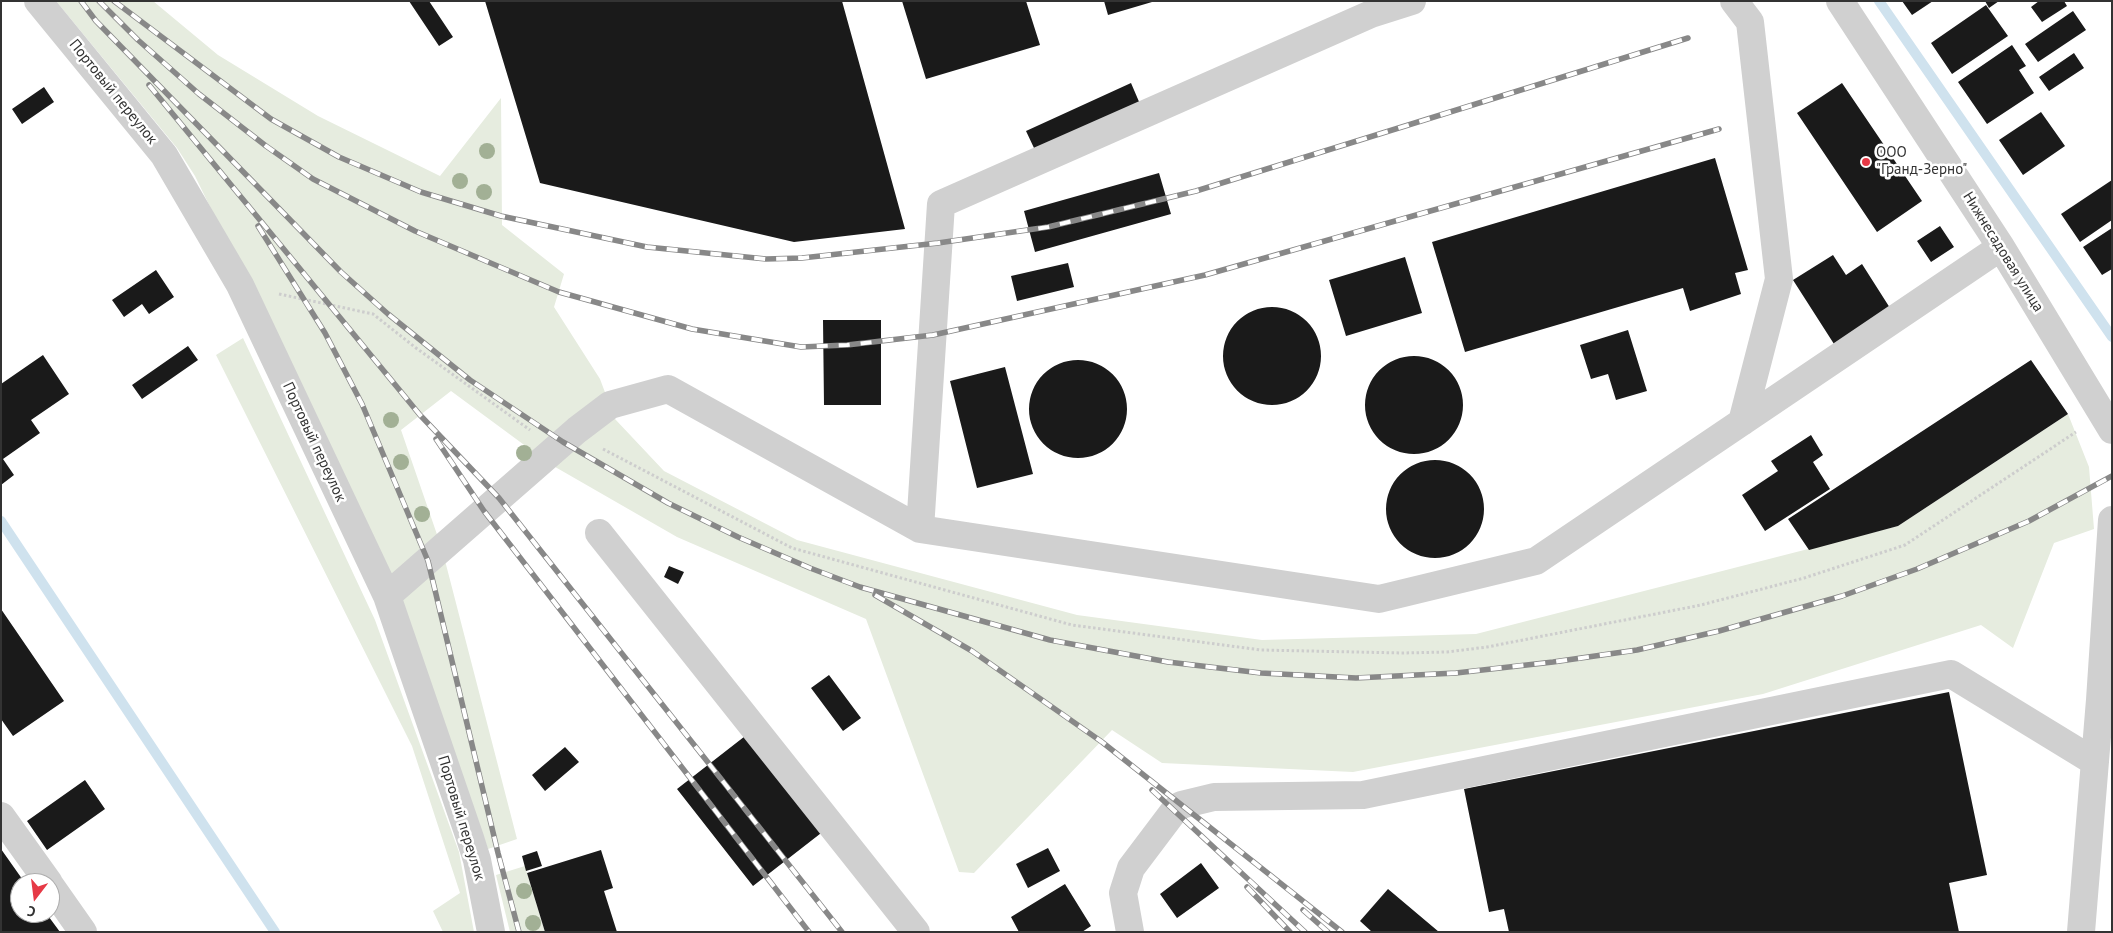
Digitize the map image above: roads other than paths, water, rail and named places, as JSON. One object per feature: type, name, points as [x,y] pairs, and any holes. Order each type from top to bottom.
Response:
[{"type":"street","name":"Портовый переулок","points":[[38,1],[158,147],[198,210],[240,285],[387,596],[470,838],[491,932]]},
{"type":"street","points":[[920,529],[941,204],[1371,14],[1412,1]]},
{"type":"street","points":[[1734,1],[1750,22],[1779,279],[1742,422]]},
{"type":"street","name":"Нижнесадовая улица","points":[[1840,1],[2002,247],[2112,430]]},
{"type":"street","points":[[387,596],[584,425],[610,405],[668,389],[920,529],[1379,599],[1536,561],[2002,247]]},
{"type":"street","points":[[2081,932],[2109,603],[2112,520]]},
{"type":"street","points":[[599,532],[916,932]]},
{"type":"street","points":[[1130,932],[1123,893],[1131,868],[1174,811],[1181,805],[1214,797],[1362,795],[1951,674],[2095,762]]},
{"type":"street","points":[[1,816],[41,873]]},
{"type":"street","points":[[60,900],[83,932]]},
{"type":"waterway","points":[[1879,1],[2112,337]]},
{"type":"waterway","points":[[1,521],[275,932]]},
{"type":"railway","points":[[81,1],[96,21],[341,272],[388,314],[470,380],[563,442],[668,503],[738,537],[810,568],[860,587],[1050,640],[1168,662],[1261,673],[1356,678],[1456,673],[1637,650],[1719,631],[1842,596],[1917,569],[2029,521],[2112,476]]},
{"type":"railway","points":[[99,1],[138,40],[199,94],[266,146],[313,179],[415,231],[559,292],[692,329],[801,347],[847,345],[933,335],[1205,275],[1719,129]]},
{"type":"railway","points":[[114,1],[271,119],[339,157],[421,192],[501,216],[647,247],[766,259],[802,258],[938,243],[1048,227],[1196,191],[1688,38]]},
{"type":"railway","points":[[149,85],[420,415],[499,498],[842,932]]},
{"type":"railway","points":[[258,226],[325,333],[362,404],[428,561],[498,853],[519,932]]},
{"type":"railway","points":[[436,439],[484,511],[809,932]]},
{"type":"railway","points":[[875,595],[972,651],[1102,742],[1342,932]]},
{"type":"railway","points":[[1152,790],[1305,932]]},
{"type":"railway","points":[[1247,887],[1290,932]]},
{"type":"railway","points":[[1303,910],[1328,932]]},
{"type":"place","name":"ООО \"Гранд-Зерно\"","points":[[1866,162]]}]
